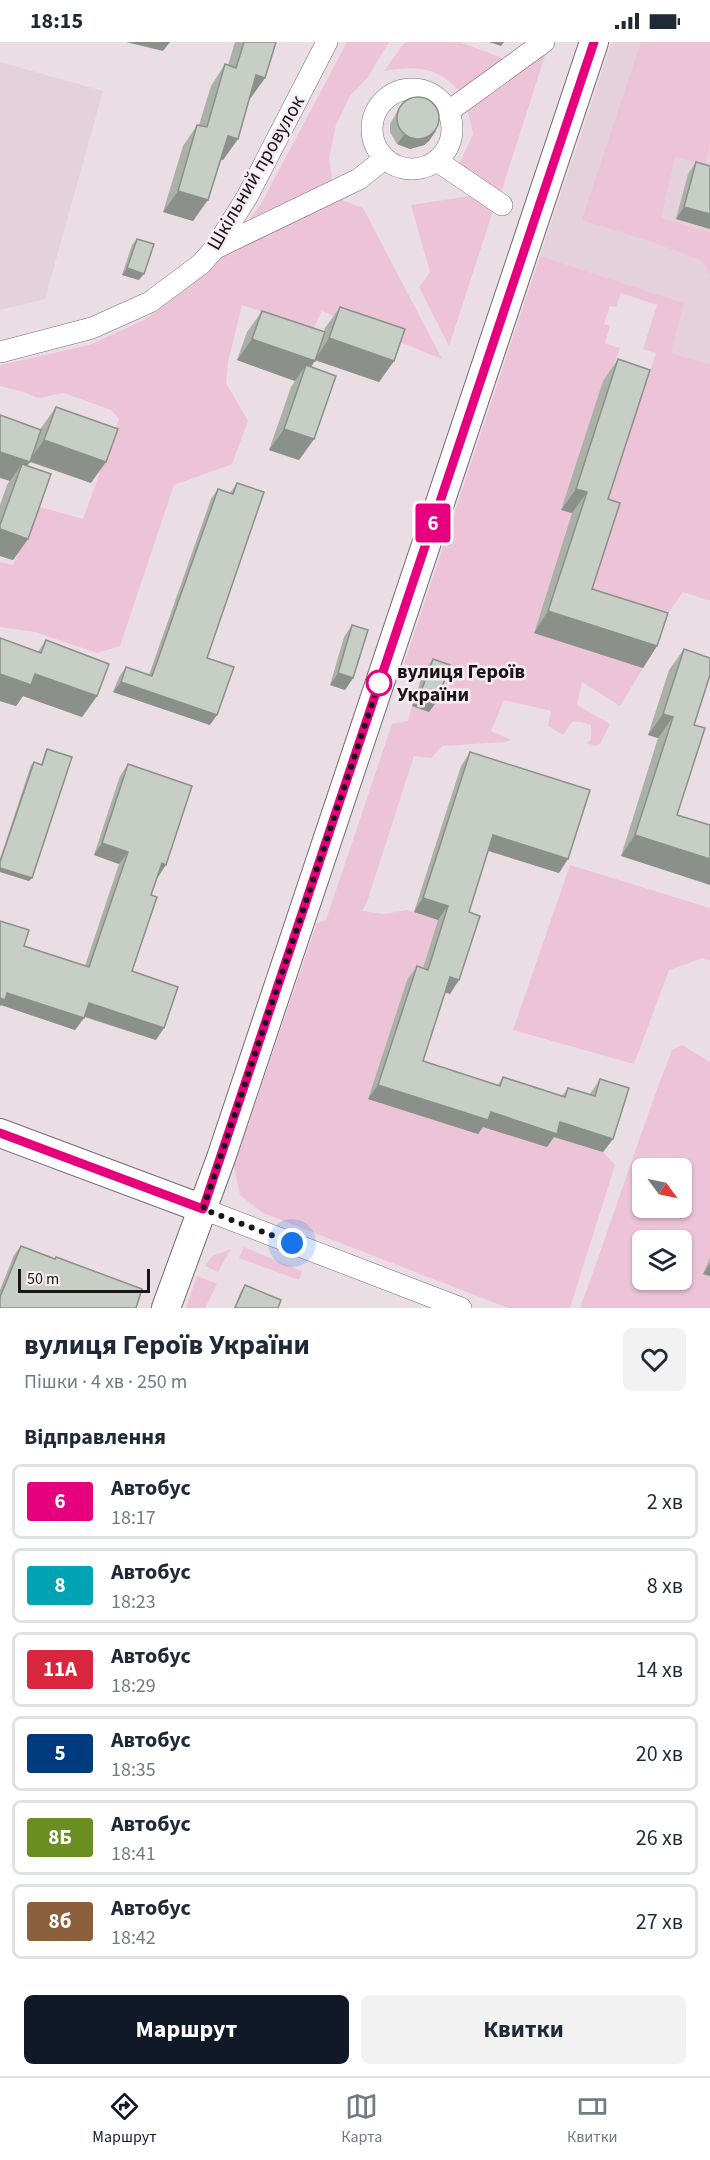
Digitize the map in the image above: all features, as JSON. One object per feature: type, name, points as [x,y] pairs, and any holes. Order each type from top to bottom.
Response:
[{"type":"main road","points":[[166,1308],[203,1209],[594,42]]},
{"type":"main road","points":[[0,1133],[203,1209]]},
{"type":"street","name":"Шкільний провулок","points":[[0,352],[92,328],[150,302],[201,264],[215,248],[247,197],[327,42]]},
{"type":"street","points":[[449,111],[544,42]]},
{"type":"street","points":[[403,89],[425,90],[435,95],[449,111],[452,122],[450,143],[437,161],[427,166],[405,169],[384,159],[374,142],[372,123],[376,111],[383,100],[392,93],[403,89]]},
{"type":"street","points":[[215,248],[359,179],[384,159]]},
{"type":"street","points":[[437,161],[502,205]]},
{"type":"street","points":[[203,1209],[461,1308]]},
{"type":"shaded area","points":[[347,42],[389,42],[368,77],[350,96],[336,125],[329,158],[332,180],[246,224],[261,204]]},
{"type":"shaded area","points":[[405,42],[459,42],[508,60],[463,96],[446,79],[428,70],[408,68],[384,71]]},
{"type":"shaded area","points":[[612,42],[710,42],[710,364],[671,353],[684,303],[540,256]]},
{"type":"shaded area","points":[[641,42],[710,42],[710,144],[705,164],[675,157],[661,218],[710,232],[710,274],[702,261],[653,242],[582,220]]},
{"type":"shaded area","points":[[547,49],[500,196],[457,169],[473,134],[467,107]]},
{"type":"shaded area","points":[[0,62],[103,91],[45,299],[0,310]]},
{"type":"shaded area","points":[[470,196],[493,211],[449,346],[419,287],[430,272],[411,205]]},
{"type":"shaded area","points":[[339,199],[363,208],[442,359],[322,311],[313,329],[242,305],[228,362],[226,383],[248,421],[232,464],[174,485],[120,646],[97,653],[35,632],[0,627],[0,562],[13,565],[37,506],[83,519],[119,419],[111,410],[64,393],[38,398],[0,386],[0,365],[89,345],[144,320],[179,294],[219,256]]},
{"type":"shaded area","points":[[540,256],[684,303],[671,353],[710,364],[710,601],[683,592],[653,634],[577,610],[593,520],[635,391],[643,393],[656,353],[643,349],[657,305],[621,293],[616,307],[610,306],[604,324],[610,326],[605,343],[620,348],[561,509],[572,513],[534,632],[643,668],[620,706],[582,682],[577,705],[610,724],[600,744],[596,746],[586,743],[591,740],[591,725],[572,722],[563,735],[548,726],[551,711],[504,700],[491,731],[511,740],[442,746],[431,758],[414,756],[367,902],[362,911],[384,914],[407,910],[438,920],[418,984],[407,980],[368,1099],[481,1126],[551,1136],[603,1152],[615,1165],[570,1308],[508,1308],[263,1213],[240,1195],[234,1166],[317,923],[326,920],[392,724],[408,721],[412,706],[429,712],[424,671],[404,664]]},
{"type":"shaded area","points":[[570,865],[710,908],[710,961],[703,958],[669,970],[634,1064],[513,1030]]},
{"type":"shaded area","points":[[682,1045],[710,1062],[710,1257],[703,1273],[710,1276],[710,1308],[580,1308],[632,1160],[632,1218],[692,1218],[692,1158],[633,1158],[672,1050]]},
{"type":"shaded area","points":[[244,1247],[302,1271],[299,1280],[239,1258]]},
{"type":"shaded area","points":[[231,1249],[218,1272],[205,1266],[212,1256]]},
{"type":"shaded area","points":[[197,1276],[217,1284],[205,1308],[186,1308]]},
{"type":"building","points":[[244,42],[276,42],[265,78],[256,75],[238,139],[228,136],[208,200],[178,191],[197,125],[207,127],[225,64],[236,68]]},
{"type":"building","points":[[418,97],[426,98],[433,103],[438,110],[438,126],[433,133],[426,138],[418,139],[410,138],[403,133],[398,126],[397,118],[398,110],[403,103],[410,98]]},
{"type":"building","points":[[696,162],[710,166],[710,214],[684,207]]},
{"type":"building","points":[[137,239],[154,244],[144,274],[127,268]]},
{"type":"building","points":[[340,307],[405,329],[394,361],[329,338]]},
{"type":"building","points":[[262,311],[325,332],[315,361],[252,339]]},
{"type":"building","points":[[618,359],[650,370],[608,499],[620,503],[592,589],[668,613],[657,646],[548,611],[587,492],[576,489]]},
{"type":"building","points":[[306,365],[336,376],[314,439],[284,429]]},
{"type":"building","points":[[56,407],[118,429],[106,462],[44,440]]},
{"type":"building","points":[[0,415],[41,430],[30,462],[0,452]]},
{"type":"building","points":[[22,464],[51,474],[28,539],[0,529]]},
{"type":"building","points":[[237,483],[264,492],[207,658],[234,667],[217,715],[121,682],[126,667],[152,676],[218,489],[233,494]]},
{"type":"building","points":[[352,625],[368,630],[353,678],[338,673]]},
{"type":"building","points":[[0,638],[41,653],[46,640],[109,664],[97,696],[35,674],[31,685],[0,674]]},
{"type":"building","points":[[684,649],[710,658],[710,675],[694,725],[705,728],[677,815],[710,825],[710,859],[635,835],[673,717],[663,714]]},
{"type":"building","points":[[433,659],[450,665],[437,701],[420,694]]},
{"type":"building","points":[[47,749],[72,757],[32,878],[0,868],[0,862],[34,762],[42,765]]},
{"type":"building","points":[[470,752],[590,790],[568,859],[493,835],[469,912],[480,916],[459,980],[450,977],[423,1061],[500,1086],[503,1077],[565,1097],[568,1088],[595,1096],[600,1079],[629,1088],[613,1139],[560,1122],[557,1134],[491,1112],[488,1120],[378,1085],[417,966],[428,970],[448,906],[423,898]]},
{"type":"building","points":[[128,764],[192,786],[166,865],[162,863],[151,895],[157,897],[132,971],[178,987],[164,1028],[89,1003],[84,1018],[7,993],[5,1000],[0,998],[0,921],[29,930],[24,946],[89,967],[128,852],[102,843]]},
{"type":"building","points":[[21,1246],[142,1289],[136,1308],[0,1308],[0,1297]]},
{"type":"building","points":[[245,1285],[281,1300],[278,1308],[235,1308]]},
{"type":"bus line","name":"6","points":[[0,1133],[203,1209],[594,42]]},
{"type":"place","name":"вулиця Героїв України","points":[[379,683]]},
{"type":"route","points":[[292,1243],[203,1209],[379,683]]}]
